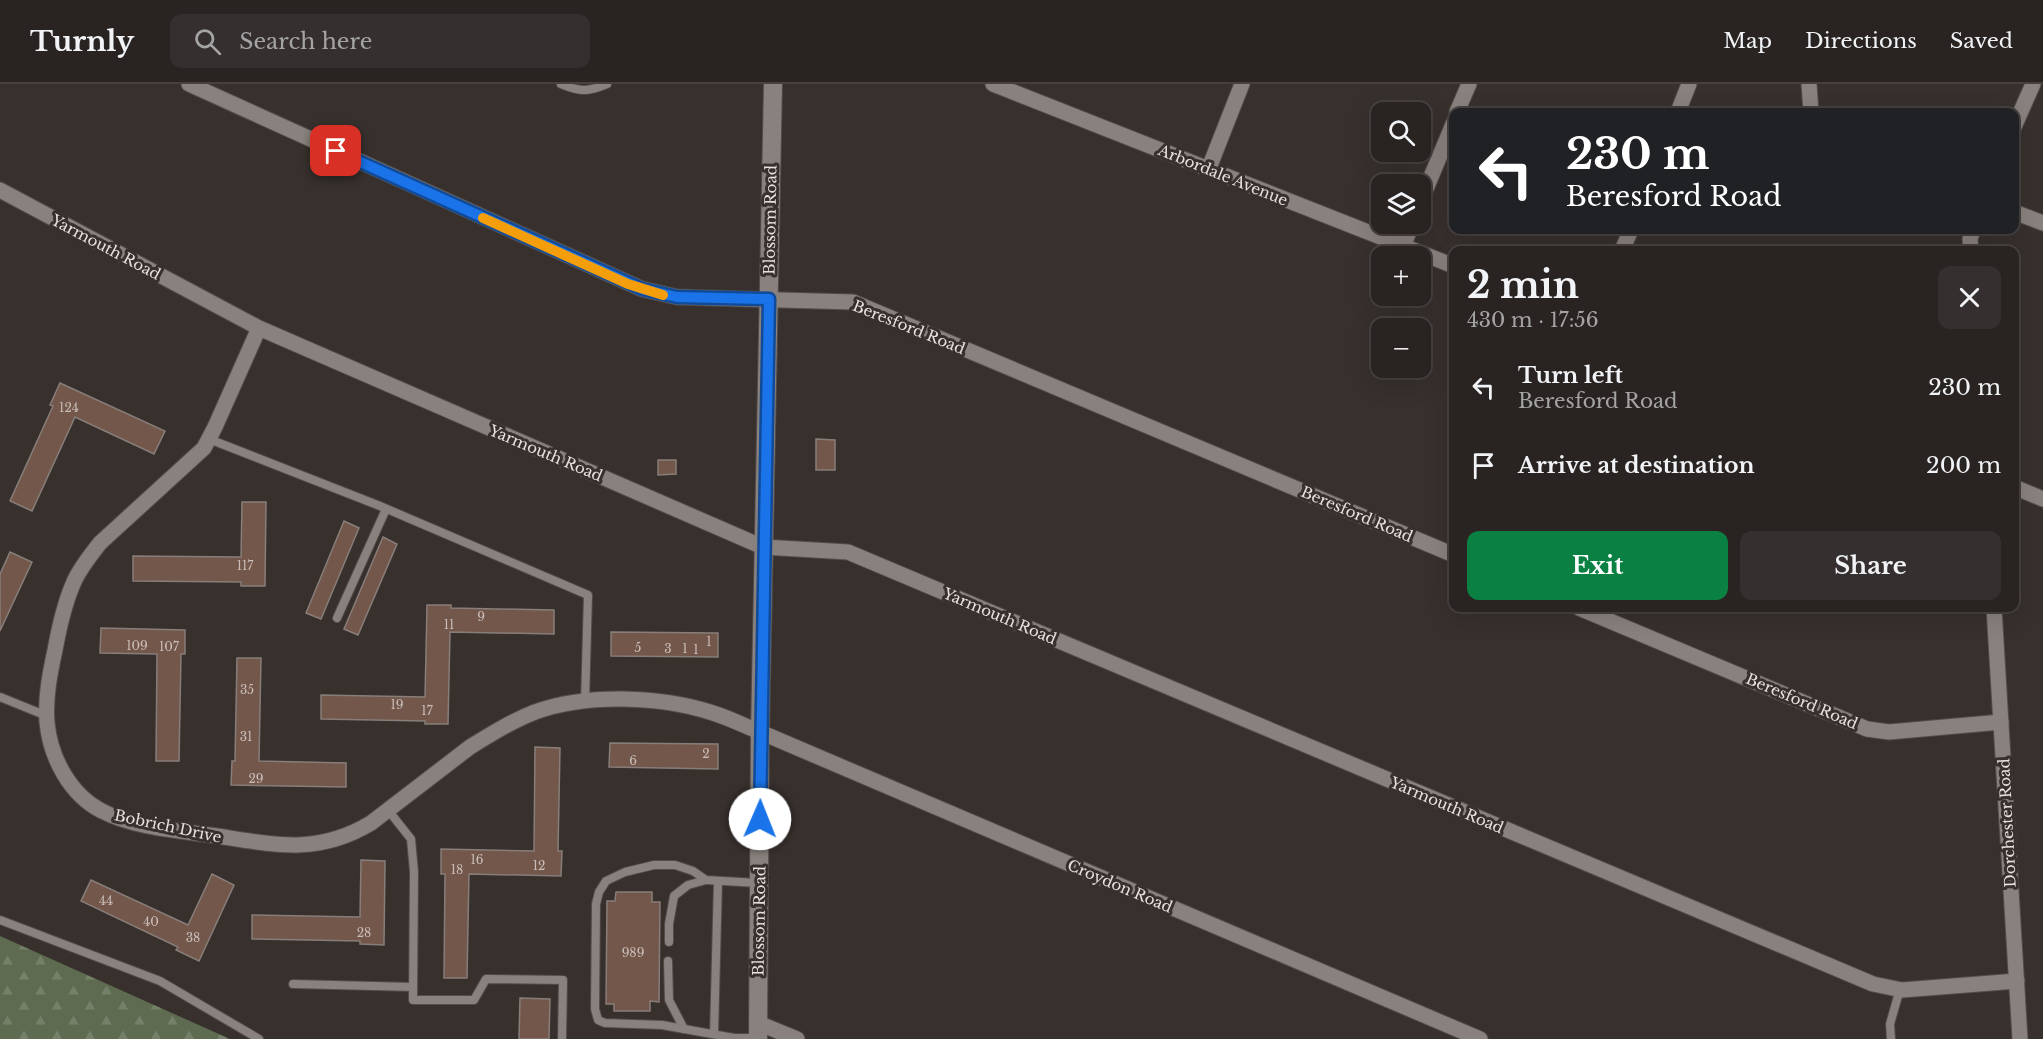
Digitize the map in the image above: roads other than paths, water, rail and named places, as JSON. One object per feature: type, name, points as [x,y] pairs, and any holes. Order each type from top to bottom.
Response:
[{"type":"street","name":"Beresford Road","points":[[189,84],[642,289],[677,297],[853,302],[1449,553]]},
{"type":"street","name":"Blossom Road","points":[[758,1033],[760,732],[772,84]]},
{"type":"street","name":"Arbordale Avenue","points":[[993,84],[1015,88],[1401,246]]},
{"type":"street","points":[[1209,168],[1242,84]]},
{"type":"street","points":[[1459,108],[1469,84]]},
{"type":"street","points":[[1680,108],[1689,84]]},
{"type":"street","points":[[1809,84],[1811,108]]},
{"type":"street","points":[[2019,116],[2033,84]]},
{"type":"street","points":[[1431,177],[1449,134]]},
{"type":"street","name":"Yarmouth Road","points":[[0,190],[259,328],[764,547],[848,552],[1873,984],[1900,989],[2017,981]]},
{"type":"street","points":[[2019,214],[2043,224]]},
{"type":"street","name":"Arbordale Avenue","points":[[1431,257],[1449,264]]},
{"type":"street","name":"Bobrich Drive","points":[[259,328],[204,448],[111,532],[86,561],[74,583],[59,627],[50,672],[47,716],[55,757],[64,775],[76,791],[102,811],[127,820],[263,843],[304,845],[335,840],[353,833],[388,810],[486,737],[535,712],[552,707],[624,700],[669,702],[713,713],[760,732]]},
{"type":"street","points":[[2019,490],[2043,499]]},
{"type":"street","name":"Beresford Road","points":[[1589,612],[1867,729],[1889,732],[2001,722]]},
{"type":"street","name":"Dorchester Road","points":[[1994,612],[2020,1039]]},
{"type":"street","name":"Croydon Road","points":[[760,732],[1480,1039]]},
{"type":"street","points":[[758,1033],[797,1039]]},
{"type":"lane","points":[[561,84],[590,92],[607,84]]},
{"type":"lane","points":[[209,439],[386,509],[588,595],[585,702]]},
{"type":"lane","points":[[337,618],[386,509]]},
{"type":"lane","points":[[0,697],[47,716]]},
{"type":"lane","points":[[388,810],[411,839],[414,872],[414,1000],[474,1000],[486,979],[562,980],[561,1039]]},
{"type":"lane","points":[[706,880],[693,871],[675,865],[654,865],[625,872],[606,881],[599,892],[596,904],[595,1009],[598,1020],[606,1023],[662,1024],[734,1038],[758,1033]]},
{"type":"lane","points":[[669,942],[669,924],[674,896],[688,885],[706,880],[759,883]]},
{"type":"lane","points":[[714,1034],[718,881]]},
{"type":"lane","points":[[0,920],[160,981],[259,1039]]},
{"type":"lane","points":[[668,961],[669,1000],[684,1029]]},
{"type":"lane","points":[[292,984],[414,987]]},
{"type":"lane","points":[[1891,1039],[1890,1024],[1900,989]]}]
